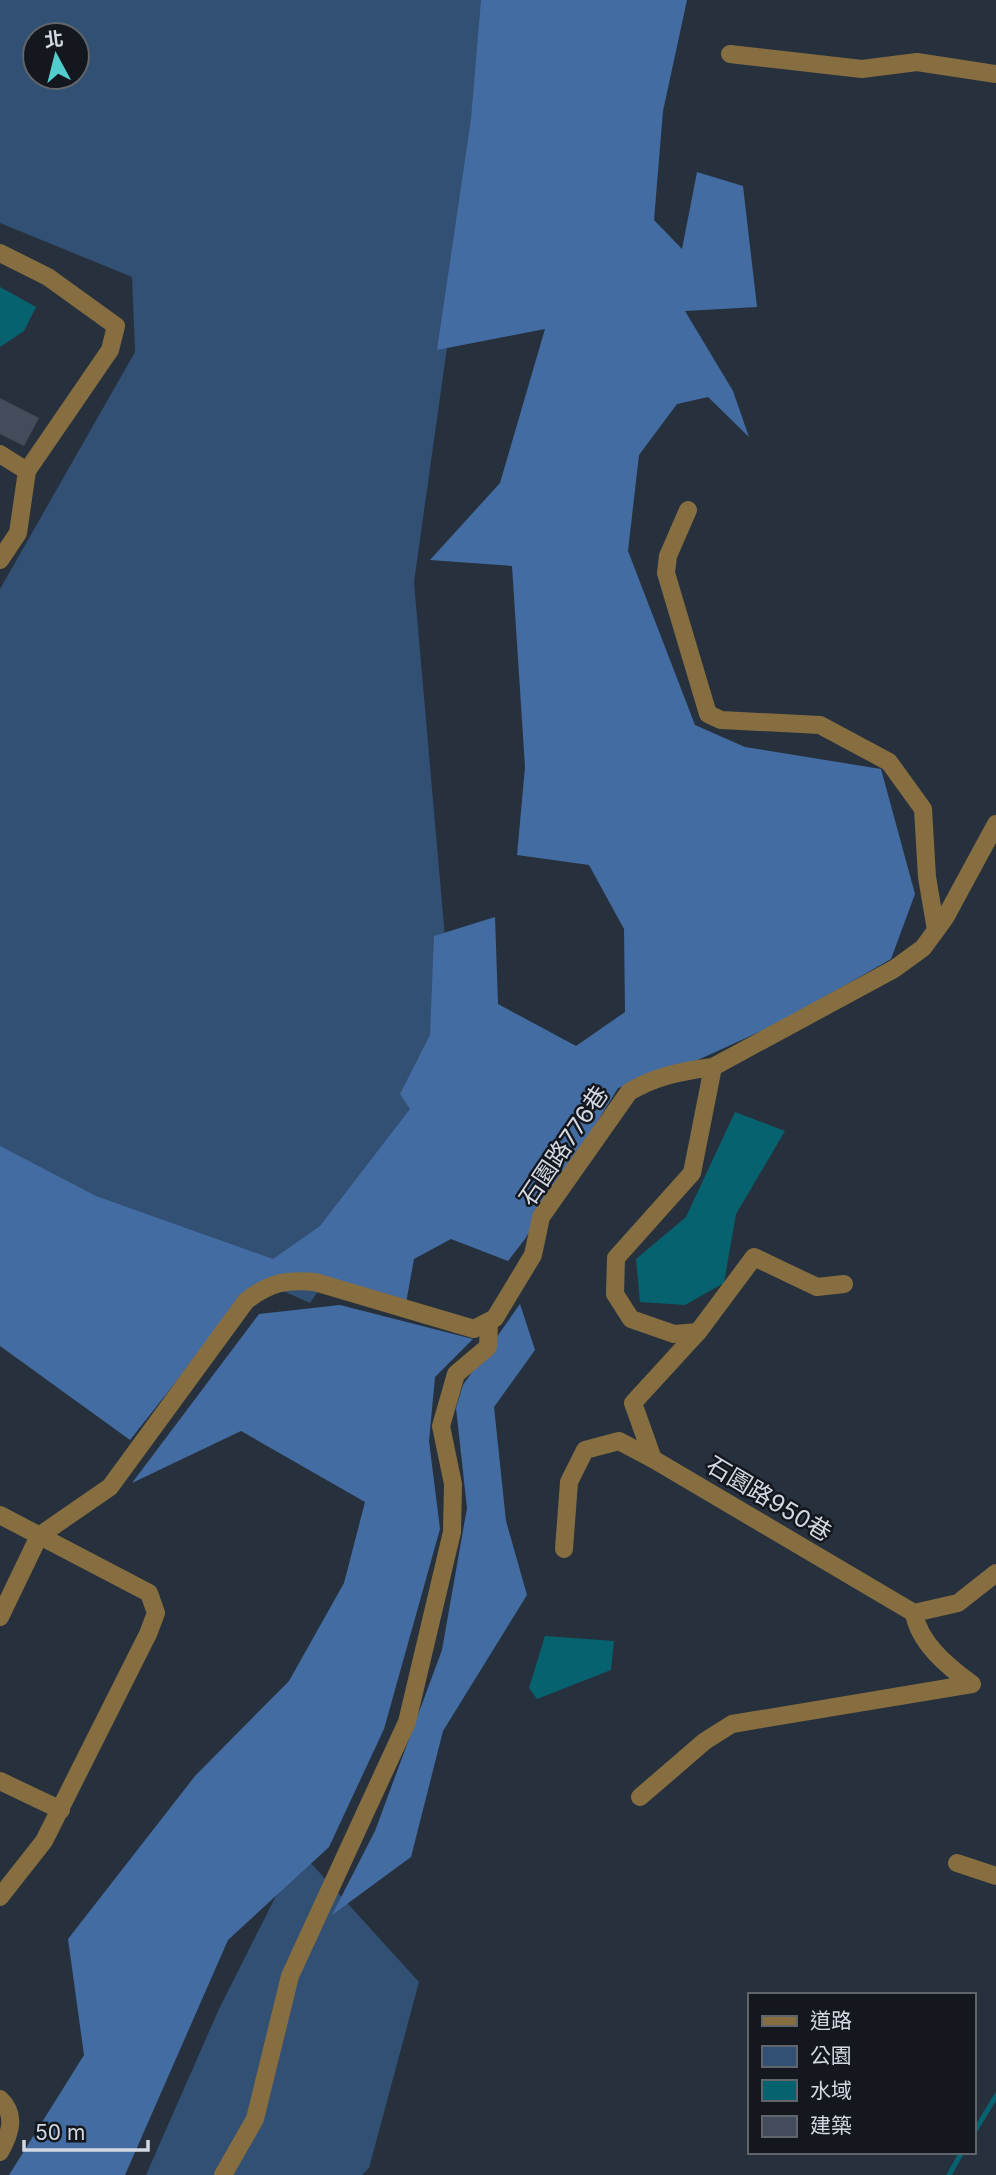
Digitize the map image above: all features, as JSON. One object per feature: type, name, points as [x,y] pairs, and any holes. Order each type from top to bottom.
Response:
[{"type":"lane","points":[[730,54],[862,69],[917,62],[996,74]]},
{"type":"lane","points":[[0,253],[48,277],[116,326],[110,350],[27,471],[18,533],[0,560]]},
{"type":"lane","points":[[0,454],[27,471]]},
{"type":"lane","points":[[688,510],[668,556],[666,573],[708,715],[720,720],[820,725],[889,762],[923,809],[927,877],[936,930]]},
{"type":"lane","name":"石園路776巷","points":[[223,2175],[255,2119],[290,1976],[407,1722],[452,1532],[453,1484],[441,1426],[456,1374],[488,1346],[489,1324],[521,1279],[533,1255],[541,1217],[629,1093],[648,1081],[681,1071],[713,1068],[894,969],[923,948],[996,824]]},
{"type":"lane","points":[[698,1332],[674,1334],[631,1319],[615,1294],[616,1258],[692,1173],[713,1068]]},
{"type":"lane","points":[[653,1459],[633,1403],[698,1332],[754,1257],[817,1287],[845,1284]]},
{"type":"lane","points":[[0,1617],[39,1535],[110,1487],[240,1309],[267,1285],[291,1280],[315,1282],[474,1329],[489,1324]]},
{"type":"lane","name":"石園路950巷","points":[[564,1549],[569,1482],[585,1450],[619,1441],[914,1613]]},
{"type":"lane","points":[[0,1515],[149,1593],[156,1613],[44,1841],[0,1897]]},
{"type":"lane","points":[[640,1797],[705,1741],[732,1724],[972,1684],[955,1672],[917,1631],[914,1613],[958,1603],[996,1573]]},
{"type":"lane","points":[[0,1781],[61,1810]]},
{"type":"lane","points":[[957,1863],[996,1876]]},
{"type":"lane","points":[[0,2099],[6,2104],[12,2123],[9,2137],[0,2152]]},
{"type":"green space","points":[[0,0],[496,0],[414,582],[458,1087],[310,1303],[0,1165],[0,589],[135,352],[132,277],[0,223]]},
{"type":"green space","points":[[299,1850],[419,1982],[369,2168],[362,2175],[146,2175],[219,2009]]},
{"type":"shaded area","points":[[481,0],[687,0],[663,111],[654,220],[682,249],[697,172],[743,186],[757,307],[685,311],[733,391],[749,437],[708,397],[677,404],[639,455],[628,551],[695,725],[745,747],[881,769],[915,894],[891,959],[781,1022],[700,1059],[618,1088],[525,1239],[508,1261],[451,1239],[414,1259],[406,1303],[349,1286],[246,1293],[130,1440],[0,1346],[0,1146],[96,1196],[273,1259],[320,1226],[410,1109],[400,1094],[430,1035],[434,936],[495,917],[498,1004],[576,1046],[625,1012],[624,929],[589,865],[517,855],[525,767],[512,566],[430,560],[500,483],[545,329],[437,350],[471,119]]},
{"type":"shaded area","points":[[520,1304],[535,1350],[494,1407],[506,1521],[527,1595],[443,1731],[411,1857],[332,1915],[375,1831],[442,1650],[467,1508],[456,1408],[463,1385]]},
{"type":"shaded area","points":[[340,1305],[473,1339],[435,1377],[429,1441],[440,1529],[384,1729],[329,1847],[228,1940],[125,2175],[9,2175],[84,2055],[68,1939],[195,1776],[289,1681],[344,1583],[365,1502],[241,1431],[132,1483],[259,1314]]},
{"type":"water","points":[[0,287],[36,307],[24,331],[0,347]]},
{"type":"water","points":[[735,1112],[785,1131],[736,1214],[724,1283],[685,1305],[640,1302],[636,1259],[686,1217]]},
{"type":"water","points":[[545,1636],[614,1641],[611,1670],[537,1699],[529,1688]]},
{"type":"building","points":[[0,398],[39,418],[24,446],[0,434]]},
{"type":"waterway","points":[[975,2131],[996,2096]]},
{"type":"waterway","points":[[949,2175],[961,2154]]}]
